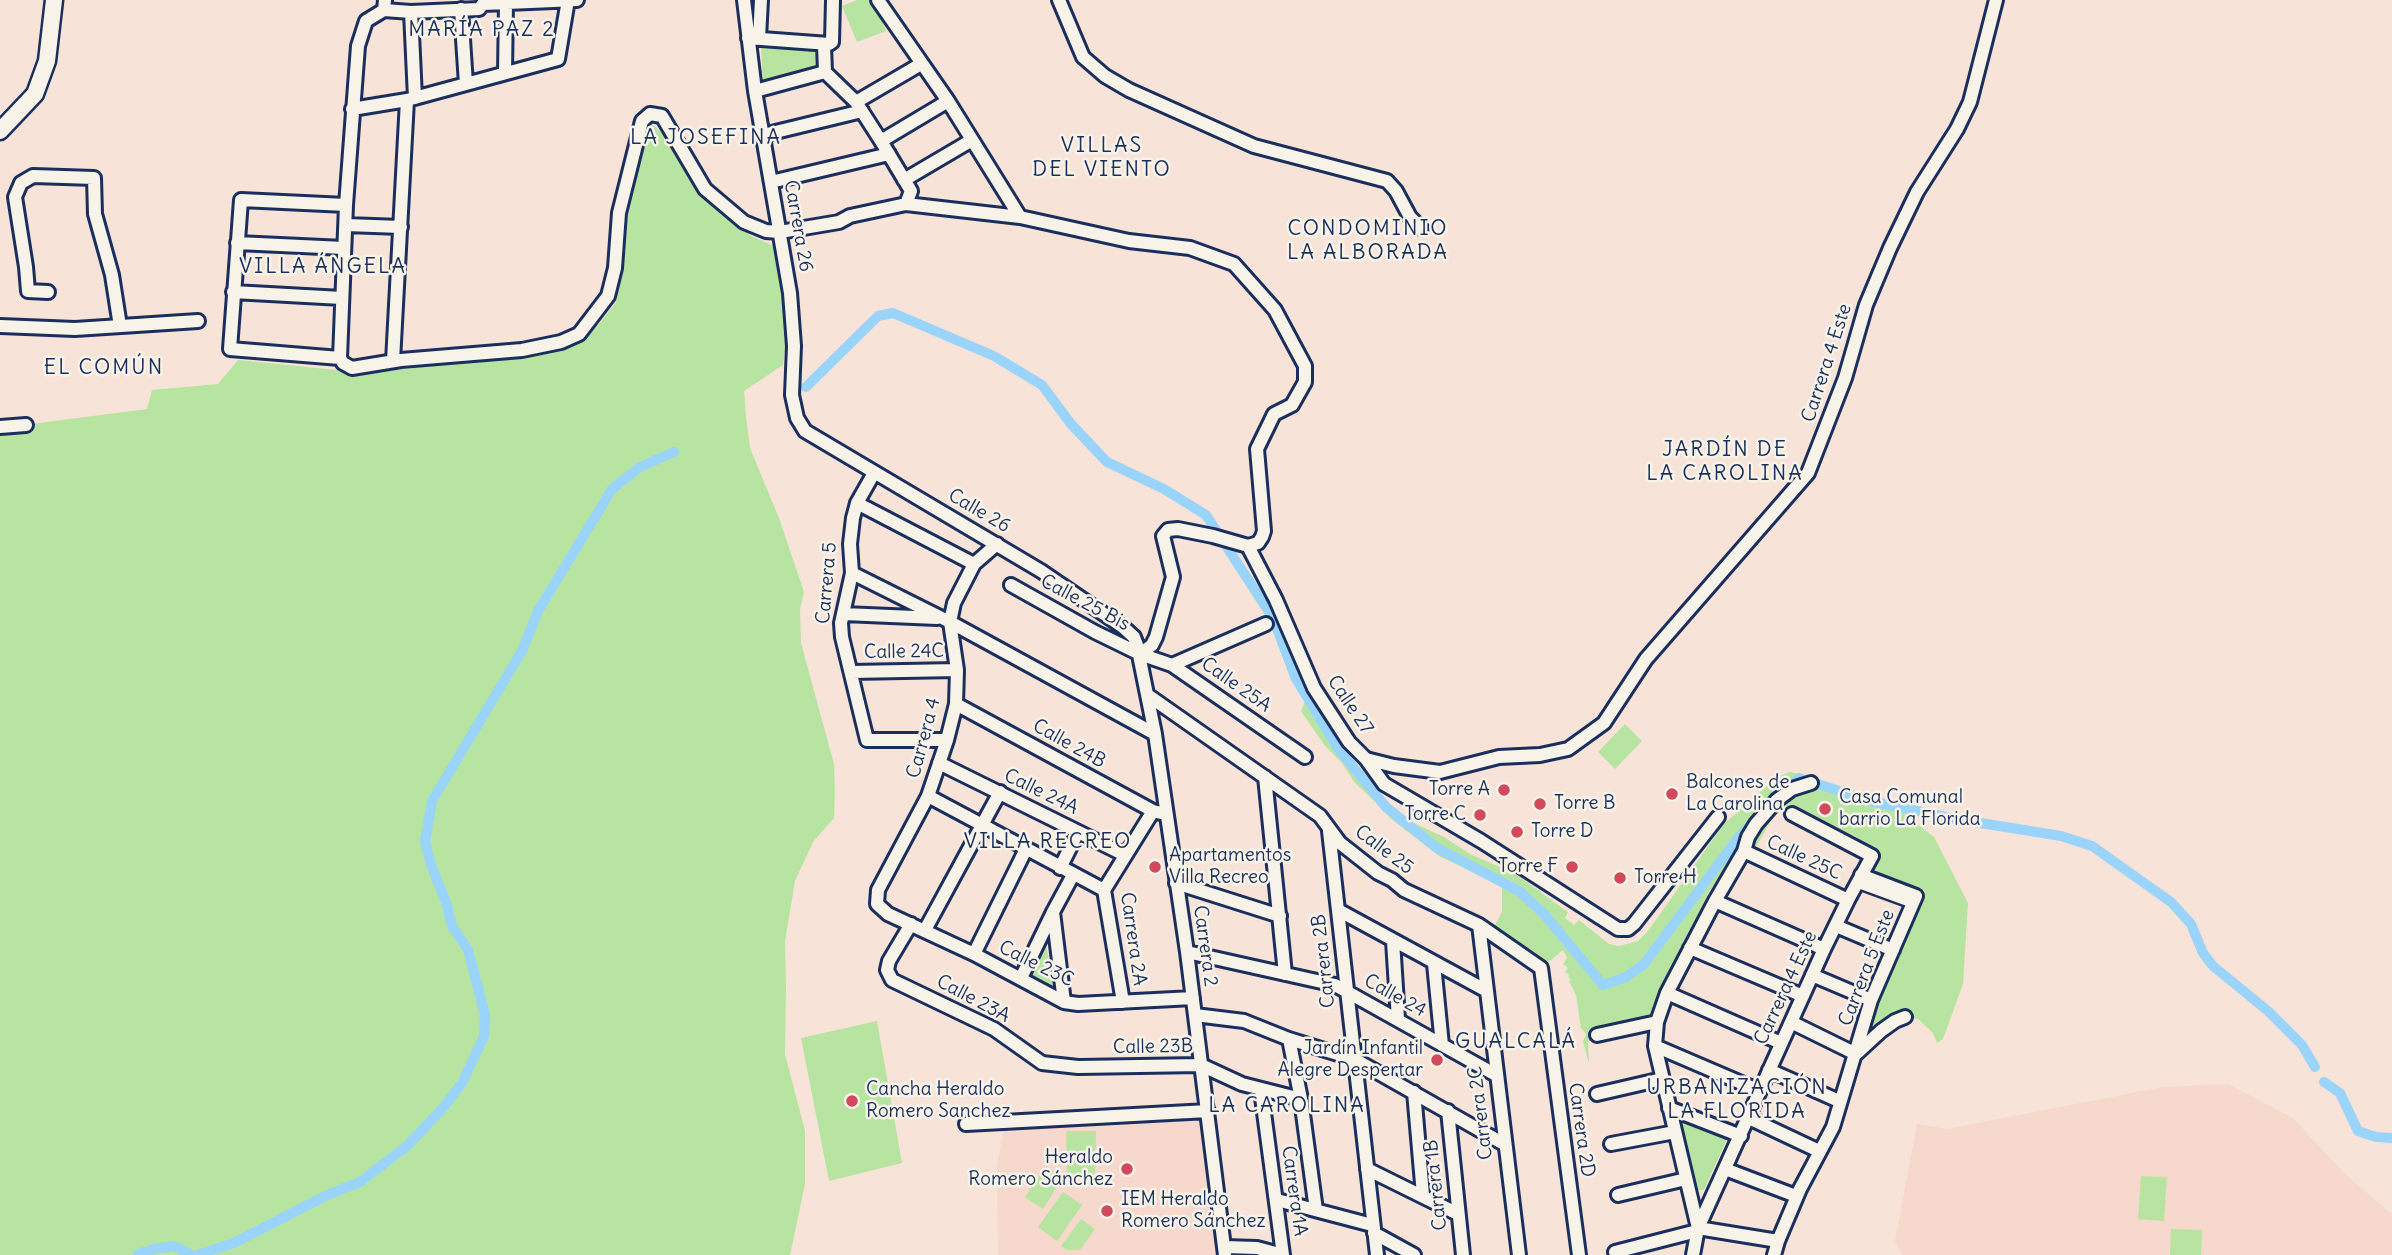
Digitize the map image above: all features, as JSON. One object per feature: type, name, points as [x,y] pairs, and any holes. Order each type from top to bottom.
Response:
[{"type":"street","points":[[0,131],[34,94],[47,61],[54,0]]},
{"type":"street","points":[[352,109],[411,99],[558,59],[571,0],[483,2],[479,9],[436,5],[411,12],[385,5],[366,21],[358,46],[352,109],[344,248],[340,358],[352,368],[393,361],[522,350],[561,342],[579,334],[608,296],[615,268],[619,213],[642,121],[650,114],[662,116],[705,189],[744,222],[766,230],[780,232],[839,222],[850,216],[906,204],[1020,217],[1129,241],[1190,248],[1234,264],[1275,310],[1305,366],[1305,382],[1292,405],[1274,414],[1257,449],[1264,531],[1258,543],[1243,545],[1213,536],[1178,529],[1168,530],[1163,536],[1173,577],[1156,637],[1152,645],[1139,649]]},
{"type":"street","name":"Carrera 26","points":[[744,0],[754,38],[755,91],[790,293],[794,346],[792,395],[797,418]]},
{"type":"street","points":[[761,0],[754,38],[828,43]]},
{"type":"street","points":[[825,72],[833,0]]},
{"type":"street","points":[[878,0],[948,100],[1020,217]]},
{"type":"street","points":[[1059,0],[1083,58],[1105,76],[1129,90],[1254,146],[1387,181],[1396,191],[1410,217],[1421,228]]},
{"type":"street","name":"Carrera 4 Este","points":[[1540,755],[1568,749],[1604,723],[1646,659],[1808,473],[1845,378],[1866,305],[1890,248],[1917,192],[1957,129],[1970,102],[1996,0]]},
{"type":"street","points":[[505,73],[506,3]]},
{"type":"street","points":[[461,9],[466,84]]},
{"type":"street","points":[[393,361],[411,99],[411,12]]},
{"type":"street","points":[[763,135],[859,107],[921,64]]},
{"type":"street","points":[[755,91],[825,72]]},
{"type":"street","points":[[825,72],[859,107],[889,154],[911,191],[906,204]]},
{"type":"street","points":[[881,141],[948,100]]},
{"type":"street","points":[[904,180],[972,140]]},
{"type":"street","points":[[771,183],[889,154]]},
{"type":"street","points":[[48,292],[28,291],[15,197],[21,183],[33,176],[94,178],[95,214],[121,326]]},
{"type":"street","points":[[340,358],[230,349],[241,200],[346,205]]},
{"type":"street","points":[[346,225],[401,227]]},
{"type":"street","points":[[237,243],[344,248]]},
{"type":"street","points":[[233,292],[342,298]]},
{"type":"street","points":[[0,326],[75,329],[198,321]]},
{"type":"street","name":"Calle 26","points":[[797,418],[805,431],[997,544],[1123,627],[1133,637],[1139,649]]},
{"type":"street","points":[[0,427],[26,425]]},
{"type":"street","name":"Carrera 5","points":[[874,473],[857,503],[853,518],[850,544],[852,573],[841,623],[867,740],[947,740]]},
{"type":"street","points":[[857,503],[974,564]]},
{"type":"street","name":"Carrera 4","points":[[877,904],[878,890],[928,796],[956,704],[957,670],[945,620],[974,564],[997,544]]},
{"type":"street","name":"Calle 27","points":[[1243,545],[1276,600],[1314,688],[1349,743],[1366,759],[1440,772],[1499,757],[1540,755]]},
{"type":"street","points":[[852,573],[945,620],[1155,734]]},
{"type":"street","name":"Calle 25 Bis","points":[[1011,585],[1095,632],[1139,649]]},
{"type":"street","points":[[844,614],[945,620]]},
{"type":"street","points":[[1172,665],[1266,624]]},
{"type":"street","name":"Calle 25A","points":[[1139,649],[1172,665],[1306,757]]},
{"type":"street","name":"Carrera 2","points":[[1139,649],[1155,734],[1159,812],[1176,883],[1187,952],[1225,1251]]},
{"type":"street","name":"Calle 24C","points":[[851,672],[957,670]]},
{"type":"street","name":"Calle 25","points":[[1149,696],[1320,816],[1329,830],[1355,855],[1404,890],[1479,925],[1541,968]]},
{"type":"street","name":"Calle 24B","points":[[956,704],[1159,812]]},
{"type":"street","points":[[1366,759],[1384,784],[1470,834],[1618,929],[1628,929],[1634,924],[1718,817]]},
{"type":"street","name":"Calle 24A","points":[[939,763],[1125,855]]},
{"type":"street","points":[[1265,777],[1285,974]]},
{"type":"street","points":[[1698,1230],[1655,1046],[1657,1022],[1667,993],[1756,824],[1777,800],[1792,789],[1811,783]]},
{"type":"street","points":[[925,930],[1000,792]]},
{"type":"street","points":[[928,796],[1104,890]]},
{"type":"street","name":"Carrera 2A","points":[[1123,1002],[1104,890],[1125,855],[1159,812]]},
{"type":"street","name":"Carrera 4 Este","points":[[1693,1255],[1698,1230],[1781,1043],[1824,949],[1872,856],[1792,814]]},
{"type":"street","name":"Carrera 2B","points":[[1329,830],[1377,1255]]},
{"type":"street","points":[[1060,868],[1078,832]]},
{"type":"street","points":[[974,954],[1026,849]]},
{"type":"street","name":"Calle 25C","points":[[1744,851],[1848,900]]},
{"type":"street","points":[[1021,978],[1073,875]]},
{"type":"street","name":"Carrera 5 Este","points":[[1774,1255],[1796,1196],[1833,1127],[1871,1000],[1913,899],[1859,879]]},
{"type":"street","points":[[1176,883],[1280,916]]},
{"type":"street","points":[[1715,901],[1824,949]]},
{"type":"street","name":"Calle 23C","points":[[877,904],[888,914],[974,954],[1064,1002],[1193,998]]},
{"type":"street","points":[[1338,910],[1487,991]]},
{"type":"street","points":[[1053,912],[1064,1002]]},
{"type":"street","name":"Calle 23A","points":[[911,924],[889,961],[887,970],[892,980],[994,1029],[1042,1063]]},
{"type":"street","name":"Carrera 2C","points":[[1479,925],[1519,1255]]},
{"type":"street","points":[[1836,926],[1893,950]]},
{"type":"street","points":[[1393,941],[1398,1019]]},
{"type":"street","points":[[1690,948],[1803,996]]},
{"type":"street","name":"Calle 24","points":[[1187,952],[1335,985],[1496,1075]]},
{"type":"street","points":[[1434,964],[1443,1045]]},
{"type":"street","name":"Carrera 2D","points":[[1541,968],[1579,1255]]},
{"type":"street","points":[[1812,975],[1871,1000]]},
{"type":"street","points":[[1667,993],[1781,1043]]},
{"type":"street","points":[[1195,1015],[1244,1021],[1289,1039],[1354,1059],[1504,1144]]},
{"type":"street","name":"Carrera 5 Este","points":[[1856,1054],[1881,1031],[1905,1017]]},
{"type":"street","points":[[1597,1035],[1657,1022]]},
{"type":"street","points":[[1791,1022],[1856,1054]]},
{"type":"street","points":[[1289,1039],[1301,1099],[1316,1210]]},
{"type":"street","points":[[1655,1046],[1760,1091]]},
{"type":"street","name":"Calle 23B","points":[[1042,1063],[1078,1067],[1201,1065],[1242,1084],[1301,1099]]},
{"type":"street","points":[[1769,1070],[1839,1101]]},
{"type":"street","points":[[1597,1094],[1662,1079]]},
{"type":"street","name":"Carrera 1A","points":[[1261,1090],[1283,1255]]},
{"type":"street","points":[[1414,1093],[1423,1195]]},
{"type":"street","points":[[1669,1108],[1741,1136]]},
{"type":"street","points":[[966,1124],[1208,1111]]},
{"type":"street","name":"Carrera 1B","points":[[1448,1111],[1463,1255]]},
{"type":"street","points":[[1749,1118],[1819,1152]]},
{"type":"street","points":[[1611,1144],[1675,1132]]},
{"type":"street","points":[[1367,1169],[1458,1214]]},
{"type":"street","points":[[1725,1169],[1796,1196]]},
{"type":"street","points":[[1618,1195],[1686,1179]]},
{"type":"street","points":[[1277,1200],[1373,1229],[1414,1255]]},
{"type":"street","points":[[1615,1252],[1698,1230],[1778,1241]]},
{"type":"street","points":[[1225,1251],[1257,1248],[1283,1255]]},
{"type":"shaded area","points":[[2228,1084],[2293,1118],[2345,1174],[2392,1214],[2392,1255],[1902,1255],[1895,1241],[1917,1124],[1947,1129],[2163,1087]]},
{"type":"shaded area","name":"IEM Heraldo Romero Sánchez","points":[[1205,1116],[1221,1255],[998,1255],[997,1167],[1004,1126]]},
{"type":"green space","points":[[857,0],[874,0],[886,31],[857,42],[842,6]]},
{"type":"green space","points":[[761,45],[811,45],[817,53],[821,71],[763,84]]},
{"type":"green space","points":[[652,124],[673,143],[704,196],[751,236],[774,246],[785,294],[786,343],[783,365],[744,391],[746,416],[750,448],[779,518],[804,592],[800,609],[801,643],[834,764],[835,792],[834,818],[813,842],[795,881],[785,941],[785,1054],[805,1131],[805,1184],[790,1255],[0,1255],[0,428],[147,409],[152,390],[218,384],[238,360],[356,372],[388,371],[542,352],[579,339],[599,324],[616,302],[627,219],[645,132]]},
{"type":"green space","points":[[1306,699],[1370,787],[1407,820],[1444,837],[1472,855],[1514,873],[1568,912],[1565,918],[1574,925],[1579,920],[1609,944],[1619,946],[1638,941],[1648,931],[1723,825],[1777,777],[1789,772],[1800,774],[1831,791],[1884,798],[1934,837],[1968,903],[1963,984],[1943,1039],[1937,1043],[1933,1033],[1918,1019],[1901,1016],[1849,1054],[1911,899],[1855,876],[1864,854],[1857,837],[1780,804],[1755,849],[1742,847],[1708,893],[1648,1028],[1588,1040],[1589,1064],[1583,1041],[1586,1034],[1581,1028],[1576,995],[1569,981],[1571,980],[1565,972],[1568,968],[1563,964],[1567,958],[1563,950],[1546,964],[1535,952],[1514,942],[1494,927],[1502,912],[1502,886],[1439,856],[1390,818],[1355,783],[1342,763],[1325,746],[1301,711]]},
{"type":"green space","points":[[1625,724],[1642,741],[1615,769],[1598,752]]},
{"type":"green space","points":[[1046,946],[1056,993],[1028,977]]},
{"type":"green space","name":"Cancha Heraldo Romero Sanchez","points":[[877,1021],[902,1163],[829,1181],[801,1038]]},
{"type":"green space","points":[[1676,1114],[1727,1139],[1704,1190],[1693,1190]]},
{"type":"green space","points":[[1066,1131],[1096,1131],[1095,1179],[1067,1179]]},
{"type":"green space","points":[[1046,1166],[1063,1177],[1043,1209],[1025,1197]]},
{"type":"green space","points":[[2141,1176],[2167,1177],[2164,1221],[2138,1219]]},
{"type":"green space","points":[[1063,1192],[1082,1205],[1057,1241],[1038,1227]]},
{"type":"green space","points":[[1081,1219],[1095,1229],[1080,1250],[1067,1250],[1061,1246]]},
{"type":"green space","points":[[2171,1229],[2202,1230],[2201,1255],[2170,1255]]},
{"type":"waterway","points":[[806,387],[878,316],[893,313],[994,356],[1042,385],[1071,424],[1107,462],[1164,489],[1206,515],[1273,618],[1296,679],[1339,750],[1386,807],[1437,848],[1519,891],[1544,914],[1603,985],[1626,977],[1644,964],[1738,838],[1753,823]]},
{"type":"waterway","points":[[197,1255],[234,1243],[327,1195],[360,1182],[407,1146],[462,1083],[484,1036],[485,1015],[468,950],[452,926],[425,842],[432,801],[522,651],[538,611],[612,489],[640,467],[674,452]]},
{"type":"waterway","points":[[1787,790],[1799,778],[1874,802],[2061,836],[2092,846],[2171,902],[2191,924],[2203,953],[2213,966],[2268,1011],[2302,1045],[2315,1067]]},
{"type":"waterway","points":[[2324,1082],[2340,1093],[2358,1131],[2376,1137],[2392,1138]]},
{"type":"waterway","points":[[138,1254],[174,1246],[192,1255]]},
{"type":"place","name":"Torre A","points":[[1504,790]]},
{"type":"place","name":"Balcones de La Carolina","points":[[1672,794]]},
{"type":"place","name":"Torre B","points":[[1540,804]]},
{"type":"place","name":"Casa Comunal barrio La Florida","points":[[1825,809]]},
{"type":"place","name":"Torre C","points":[[1480,815]]},
{"type":"place","name":"Torre D","points":[[1517,832]]},
{"type":"place","name":"Apartamentos Villa Recreo","points":[[1155,867]]},
{"type":"place","name":"Torre F","points":[[1572,867]]},
{"type":"place","name":"Torre H","points":[[1620,878]]},
{"type":"place","name":"Jardín Infantil Alegre Despertar","points":[[1437,1060]]},
{"type":"place","name":"Cancha Heraldo Romero Sanchez","points":[[852,1101]]},
{"type":"place","name":"Heraldo Romero Sánchez","points":[[1127,1169]]},
{"type":"place","name":"IEM Heraldo Romero Sánchez","points":[[1107,1211]]},
{"type":"district","name":"MARÍA PAZ 2","points":[[482,30]]},
{"type":"district","name":"LA JOSEFINA","points":[[706,138]]},
{"type":"district","name":"VILLAS DEL VIENTO","points":[[1102,158]]},
{"type":"district","name":"CONDOMINIO LA ALBORADA","points":[[1368,241]]},
{"type":"district","name":"VILLA ÁNGELA","points":[[323,267]]},
{"type":"district","name":"EL COMÚN","points":[[104,368]]},
{"type":"district","name":"JARDÍN DE LA CAROLINA","points":[[1725,462]]},
{"type":"district","name":"VILLA RECREO","points":[[1048,842]]},
{"type":"district","name":"GUALCALÁ","points":[[1516,1042]]},
{"type":"district","name":"URBANIZACIÓN LA FLORIDA","points":[[1737,1100]]},
{"type":"district","name":"LA CAROLINA","points":[[1287,1106]]}]
